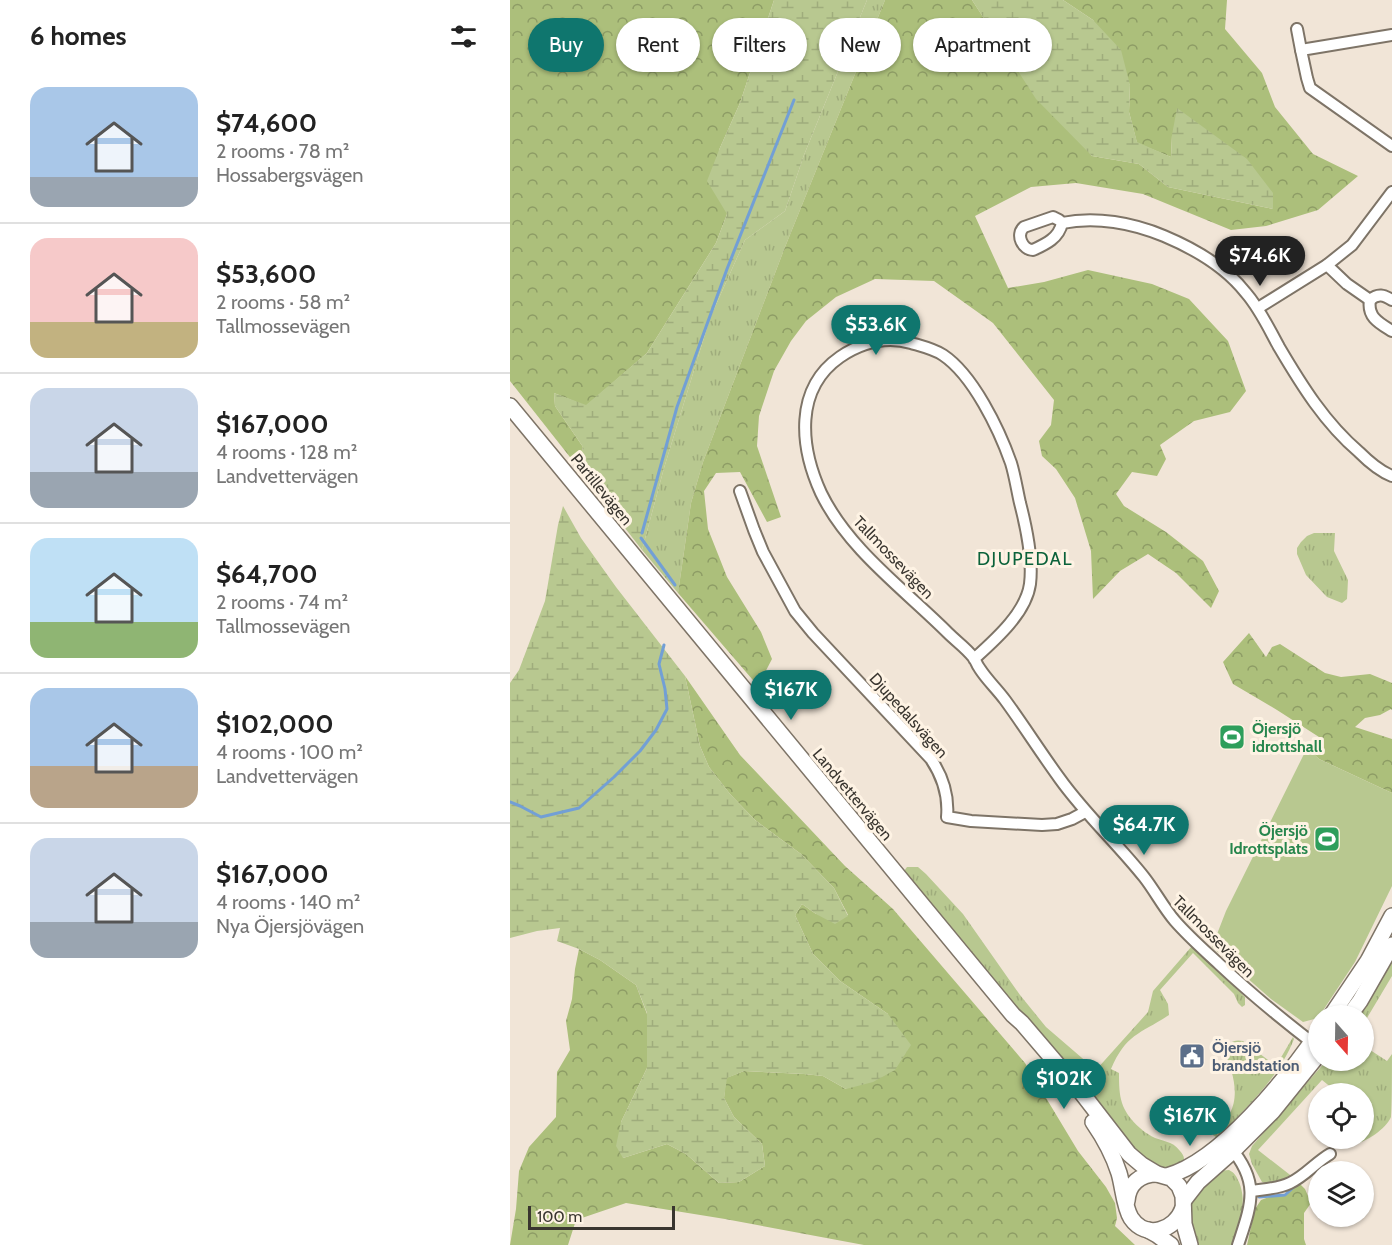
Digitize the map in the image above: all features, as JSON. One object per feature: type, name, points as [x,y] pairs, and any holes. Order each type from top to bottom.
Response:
[{"type":"street","points":[[1297,29],[1310,88],[1392,146]]},
{"type":"street","points":[[1302,50],[1392,35]]},
{"type":"street","points":[[1258,308],[1327,265],[1352,245],[1388,207],[1392,192]]},
{"type":"street","points":[[1062,223],[1090,220],[1114,222],[1149,230],[1184,245],[1210,260],[1233,278],[1258,308],[1296,375],[1341,437],[1370,463],[1392,476]]},
{"type":"street","points":[[1327,265],[1347,284],[1370,300]]},
{"type":"street","points":[[1392,300],[1382,295],[1374,296],[1370,300],[1369,308],[1372,317],[1392,331]]},
{"type":"street","name":"Tallmossevägen","points":[[974,658],[1007,628],[1021,608],[1030,585],[1029,551],[1012,466],[987,411],[971,384],[954,364],[940,353],[903,341],[879,341],[864,344],[851,350],[829,366],[820,376],[813,388],[807,409],[804,430],[809,460],[824,499],[852,538],[895,585],[939,623],[974,658],[1085,812],[1144,877],[1185,932],[1253,996],[1308,1037]]},
{"type":"street","name":"Partillevägen","points":[[510,406],[666,595]]},
{"type":"street","name":"Djupedalsvägen","points":[[740,491],[763,552],[795,611],[931,759],[943,779],[948,807],[947,817],[971,821],[1042,825],[1057,824],[1085,812]]},
{"type":"street","name":"Landvettervägen","points":[[666,595],[1012,1015],[1018,1026],[1069,1088],[1104,1139],[1116,1164],[1132,1219],[1171,1245]]},
{"type":"street","points":[[1339,1005],[1368,962],[1392,916]]},
{"type":"street","points":[[1357,1005],[1392,945]]},
{"type":"street","name":"Landvettervägen","points":[[1012,1015],[1022,1023],[1081,1092],[1129,1154],[1142,1165],[1179,1186],[1184,1224],[1190,1245]]},
{"type":"street","points":[[1148,1230],[1162,1230],[1172,1226],[1179,1218],[1183,1204],[1198,1182],[1260,1106],[1308,1054]]},
{"type":"street","points":[[1126,1204],[1127,1195],[1135,1182],[1147,1174],[1162,1175],[1188,1169],[1229,1146]]},
{"type":"street","points":[[1229,1146],[1248,1179],[1251,1191],[1250,1207],[1238,1245]]},
{"type":"street","points":[[1251,1191],[1277,1188],[1291,1183],[1330,1154]]},
{"type":"green space","points":[[510,0],[774,0],[768,18],[712,18],[712,72],[750,72],[740,103],[719,150],[727,214],[716,243],[647,353],[586,406],[554,393],[555,406],[583,447],[577,466],[510,381]]},
{"type":"green space","points":[[774,0],[867,0],[860,18],[819,18],[819,72],[838,72],[804,155],[785,211],[745,240],[710,318],[664,468],[642,550],[577,466],[583,447],[555,406],[554,393],[586,405],[647,353],[716,243],[727,214],[707,181],[740,103],[750,72],[807,72],[807,18],[768,18]]},
{"type":"green space","points":[[867,0],[885,0],[878,18],[860,18]]},
{"type":"green space","points":[[885,0],[972,0],[984,18],[913,18],[913,72],[1024,72],[1092,156],[1139,164],[1168,187],[1273,209],[1172,135],[1171,157],[1137,143],[1129,112],[1130,85],[1093,20],[1063,0],[1227,0],[1225,29],[1262,73],[1275,107],[1313,154],[1358,176],[1318,210],[1266,226],[1231,230],[1143,194],[1076,183],[1031,187],[975,216],[1008,288],[1044,282],[1088,270],[1152,284],[1189,299],[1228,341],[1246,391],[1230,412],[1194,421],[1160,445],[1166,459],[1157,476],[1132,472],[1116,494],[1124,506],[1166,532],[1203,561],[1219,591],[1211,608],[1176,573],[1148,554],[1120,571],[1093,599],[1091,551],[1075,498],[1056,469],[1042,456],[1039,441],[1051,425],[1054,400],[993,323],[934,281],[875,279],[836,297],[806,321],[791,341],[774,371],[759,416],[757,446],[781,517],[767,522],[740,472],[716,473],[704,491],[708,529],[727,577],[761,632],[772,659],[758,686],[678,593],[691,503],[703,462],[785,247],[856,72],[901,72],[901,18],[878,18]]},
{"type":"green space","points":[[972,0],[1063,0],[1093,20],[1121,50],[1130,85],[1129,112],[1137,142],[1171,157],[1177,108],[1247,159],[1273,193],[1273,209],[1168,187],[1139,164],[1092,156],[1036,99],[1019,72],[1052,72],[1052,18],[984,18]]},
{"type":"green space","points":[[838,72],[856,72],[785,247],[703,462],[691,503],[678,593],[642,550],[664,468],[710,318],[745,240],[785,211],[804,155]]},
{"type":"green space","points":[[563,506],[581,538],[616,587],[685,676],[700,746],[709,767],[730,794],[755,820],[801,854],[834,888],[848,916],[835,924],[802,904],[795,915],[813,954],[840,981],[888,1014],[911,1045],[895,1070],[873,1082],[846,1089],[823,1076],[804,1074],[744,1071],[727,1078],[724,1098],[734,1117],[762,1144],[765,1166],[739,1182],[719,1183],[686,1154],[667,1144],[623,1158],[616,1146],[621,1122],[647,1068],[647,1013],[636,985],[600,960],[557,941],[560,928],[510,938],[510,683],[519,670],[545,601]]},
{"type":"green space","points":[[1314,533],[1335,533],[1334,551],[1348,580],[1347,599],[1342,603],[1327,597],[1306,575],[1297,554],[1297,548],[1301,542]]},
{"type":"green space","points":[[1249,633],[1266,657],[1272,647],[1280,644],[1325,673],[1341,677],[1370,674],[1392,683],[1392,710],[1365,718],[1355,727],[1392,739],[1392,793],[1319,759],[1307,748],[1319,737],[1233,684],[1223,662]]},
{"type":"green space","points":[[685,676],[740,755],[845,866],[893,909],[1025,1063],[1078,1151],[1106,1187],[1115,1203],[1117,1218],[1115,1226],[1135,1245],[864,1245],[626,1203],[576,1220],[568,1245],[510,1245],[519,1171],[529,1147],[556,1117],[557,1072],[570,1050],[566,1021],[572,999],[579,949],[600,960],[636,985],[647,1014],[647,1068],[621,1122],[623,1158],[667,1144],[686,1154],[719,1183],[739,1182],[765,1166],[762,1144],[734,1117],[724,1098],[726,1078],[744,1071],[804,1074],[823,1076],[846,1089],[888,1014],[840,981],[813,954],[795,915],[802,904],[816,914],[848,915],[834,888],[801,854],[755,820],[730,794],[709,767],[700,746]]},
{"type":"green space","name":"Öjersjö Idrottsplats","points":[[1307,748],[1319,759],[1392,793],[1392,886],[1355,962],[1327,1005],[1308,1005],[1308,1021],[1303,1022],[1271,999],[1212,947],[1226,911]]},
{"type":"green space","points":[[907,867],[918,867],[926,874],[963,914],[1020,995],[1046,1027],[1096,1070],[1148,1012],[1153,991],[1192,946],[1245,997],[1245,1005],[1242,1007],[1234,994],[1193,953],[1160,990],[1168,1004],[1169,1015],[1128,1042],[1122,1048],[1111,1069],[1119,1073],[1120,1096],[1128,1115],[1147,1133],[1177,1147],[1184,1158],[1179,1168],[1168,1171],[1145,1162],[1055,1058],[904,871]]},
{"type":"green space","points":[[1392,961],[1392,976],[1374,1006],[1365,1005]]},
{"type":"green space","points":[[1293,1037],[1288,1053],[1271,1080],[1217,1138],[1213,1135],[1212,1131],[1229,1115],[1235,1094],[1232,1072],[1223,1050],[1227,1045],[1231,1042],[1243,1041],[1276,1066]]},
{"type":"green space","points":[[1374,1053],[1387,1061],[1392,1054],[1391,1117],[1375,1134],[1374,1083],[1326,1083],[1322,1080],[1319,1083],[1308,1083],[1308,1095],[1258,1150],[1294,1178],[1268,1184],[1262,1182],[1249,1154],[1252,1146],[1317,1071],[1374,1071]]},
{"type":"green space","points":[[1229,1170],[1239,1182],[1243,1198],[1241,1214],[1231,1245],[1198,1245],[1191,1214],[1194,1196],[1218,1171]]},
{"type":"green space","points":[[1299,1183],[1308,1196],[1308,1207],[1304,1213],[1306,1245],[1247,1245],[1255,1209],[1261,1200],[1285,1195]]},
{"type":"waterway","points":[[642,533],[677,407],[727,269],[794,100]]},
{"type":"waterway","points":[[641,538],[675,585]]},
{"type":"waterway","points":[[510,802],[541,817],[579,808],[640,751],[656,730],[667,709],[659,664],[664,645]]},
{"type":"waterway","points":[[1259,1197],[1285,1195],[1296,1185]]},
{"type":"place","name":"Öjersjö idrottshall","points":[[1232,737]]},
{"type":"place","name":"Öjersjö Idrottsplats","points":[[1327,839]]},
{"type":"place","name":"Öjersjö brandstation","points":[[1192,1056]]},
{"type":"district","name":"DJUPEDAL","points":[[1025,559]]}]
